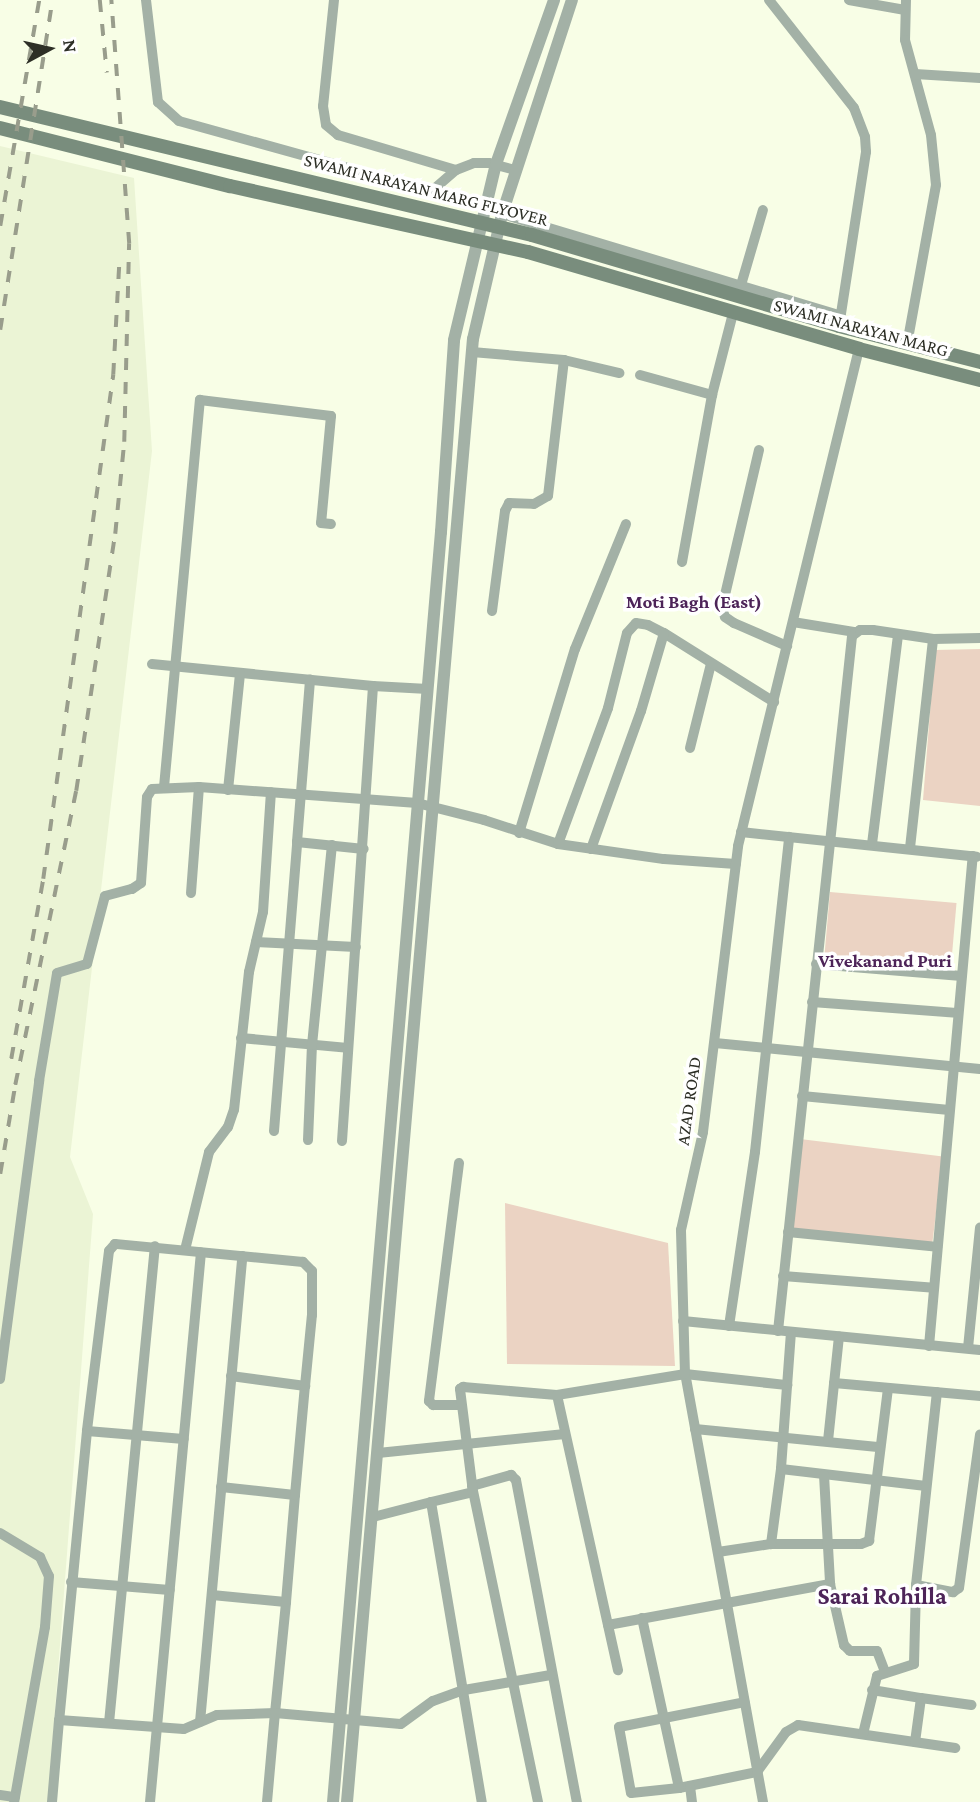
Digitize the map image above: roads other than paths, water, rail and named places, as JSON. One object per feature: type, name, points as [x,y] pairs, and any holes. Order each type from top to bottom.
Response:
[{"type":"main road","name":"SWAMI NARAYAN MARG FLYOVER","points":[[0,107],[532,235],[840,321]]},
{"type":"main road","name":"SWAMI NARAYAN MARG FLYOVER","points":[[0,128],[230,186],[528,252],[733,313]]},
{"type":"main road","name":"SWAMI NARAYAN MARG","points":[[733,313],[980,380]]},
{"type":"main road","name":"SWAMI NARAYAN MARG","points":[[840,321],[907,344],[980,362]]},
{"type":"street","points":[[146,0],[156,93],[163,110],[171,117],[217,133],[428,190],[434,189],[456,170],[474,163],[496,164],[515,170]]},
{"type":"street","points":[[334,0],[323,106],[326,125],[338,135],[456,170]]},
{"type":"street","points":[[333,1802],[428,689],[454,340],[496,164],[554,0]]},
{"type":"street","points":[[347,1802],[472,352],[502,214],[572,0]]},
{"type":"street","points":[[502,214],[741,285],[840,321],[866,152],[864,137],[855,108],[769,0]]},
{"type":"street","points":[[849,0],[905,5],[905,40],[934,149],[936,185],[907,344]]},
{"type":"street","points":[[915,74],[980,78]]},
{"type":"street","points":[[741,285],[763,210]]},
{"type":"street","points":[[682,562],[712,395],[733,313]]},
{"type":"street","name":"AZAD ROAD","points":[[763,1802],[685,1374],[682,1220],[702,1141],[741,832],[859,349]]},
{"type":"street","points":[[472,352],[564,360],[619,373]]},
{"type":"street","points":[[492,611],[509,503],[534,504],[548,496],[564,360]]},
{"type":"street","points":[[640,375],[712,395]]},
{"type":"street","points":[[164,787],[200,400],[331,416],[321,523],[331,524]]},
{"type":"street","points":[[759,450],[722,608],[725,617],[734,623],[786,646]]},
{"type":"street","points":[[519,832],[575,649],[626,524]]},
{"type":"street","points":[[558,844],[608,708],[627,632],[640,622],[664,633],[774,702]]},
{"type":"street","points":[[793,622],[855,632],[873,630],[933,639],[980,638]]},
{"type":"street","points":[[778,1331],[828,840],[851,641],[855,632]]},
{"type":"street","points":[[591,849],[641,711],[664,633]]},
{"type":"street","points":[[872,844],[898,635]]},
{"type":"street","points":[[910,848],[933,639]]},
{"type":"street","points":[[152,664],[428,689]]},
{"type":"street","points":[[690,748],[711,664]]},
{"type":"street","points":[[228,790],[240,674]]},
{"type":"street","points":[[274,1131],[310,680]]},
{"type":"street","points":[[342,1141],[364,849],[373,686]]},
{"type":"street","points":[[0,1379],[57,973],[87,964],[107,894],[132,889],[141,883],[147,797],[152,789],[199,787],[434,805],[558,844],[664,859],[736,864]]},
{"type":"street","points":[[191,893],[199,787]]},
{"type":"street","points":[[186,1250],[209,1152],[232,1119],[241,1038],[263,912],[271,792]]},
{"type":"street","points":[[741,832],[977,857],[957,1013],[929,1346]]},
{"type":"street","points":[[729,1326],[755,1152],[789,837]]},
{"type":"street","points":[[297,842],[364,849]]},
{"type":"street","points":[[308,1140],[312,1045],[332,845]]},
{"type":"street","points":[[256,942],[356,947]]},
{"type":"street","points":[[816,964],[962,976]]},
{"type":"street","points":[[812,1002],[957,1013]]},
{"type":"street","points":[[241,1038],[348,1048]]},
{"type":"street","points":[[715,1043],[980,1069]]},
{"type":"street","points":[[802,1096],[949,1110]]},
{"type":"street","points":[[459,1163],[429,1401],[433,1405],[461,1405]]},
{"type":"street","points":[[683,1321],[974,1349],[980,1228]]},
{"type":"street","points":[[788,1232],[937,1247]]},
{"type":"street","points":[[52,1802],[87,1431],[109,1251],[115,1244],[155,1245],[307,1262],[312,1271],[306,1386],[267,1802]]},
{"type":"street","points":[[109,1723],[155,1245]]},
{"type":"street","points":[[150,1802],[201,1252]]},
{"type":"street","points":[[200,1722],[242,1256]]},
{"type":"street","points":[[783,1276],[934,1288]]},
{"type":"street","points":[[771,1544],[781,1469],[791,1332]]},
{"type":"street","points":[[828,1441],[839,1337]]},
{"type":"street","points":[[538,1802],[472,1489],[460,1389],[463,1387],[557,1395],[685,1374],[787,1385]]},
{"type":"street","points":[[231,1376],[306,1386]]},
{"type":"street","points":[[834,1383],[980,1396]]},
{"type":"street","points":[[718,1552],[771,1544],[869,1541],[888,1388]]},
{"type":"street","points":[[863,1734],[874,1680],[885,1672],[914,1664],[916,1585],[937,1392]]},
{"type":"street","points":[[557,1395],[618,1670]]},
{"type":"street","points":[[695,1429],[783,1435],[880,1447]]},
{"type":"street","points":[[87,1431],[184,1439]]},
{"type":"street","points":[[378,1453],[565,1434]]},
{"type":"street","points":[[916,1585],[953,1592],[958,1588],[980,1434]]},
{"type":"street","points":[[781,1469],[926,1486]]},
{"type":"street","points":[[373,1517],[431,1502],[511,1475],[516,1480],[577,1802]]},
{"type":"street","points":[[824,1475],[825,1544],[830,1584],[845,1649],[877,1651],[885,1672]]},
{"type":"street","points":[[221,1488],[295,1495]]},
{"type":"street","points":[[431,1502],[482,1802]]},
{"type":"street","points":[[0,1533],[40,1557],[49,1576],[45,1627],[15,1799],[0,1795]]},
{"type":"street","points":[[71,1582],[170,1590]]},
{"type":"street","points":[[608,1625],[830,1584]]},
{"type":"street","points":[[212,1595],[286,1602]]},
{"type":"street","points":[[642,1618],[665,1719],[684,1787],[692,1802]]},
{"type":"street","points":[[59,1720],[184,1729],[217,1715],[275,1713],[401,1724],[433,1701],[464,1690],[551,1675]]},
{"type":"street","points":[[872,1690],[972,1705]]},
{"type":"street","points":[[915,1742],[921,1698]]},
{"type":"street","points":[[745,1702],[619,1727],[629,1790],[647,1798],[684,1787],[757,1772],[786,1732],[798,1725],[955,1748]]},
{"type":"railway","points":[[0,226],[39,0]]},
{"type":"railway","points":[[0,330],[52,0]]},
{"type":"railway","points":[[100,0],[107,73]]},
{"type":"railway","points":[[0,1174],[15,1085],[76,791],[115,534],[124,442],[129,244],[111,0]]},
{"type":"railway","points":[[11,1059],[43,879],[113,375],[119,265]]},
{"type":"district","name":"Moti Bagh (East)","points":[[694,602]]},
{"type":"district","name":"Vivekanand Puri","points":[[885,961]]},
{"type":"district","name":"Sarai Rohilla","points":[[882,1596]]}]
